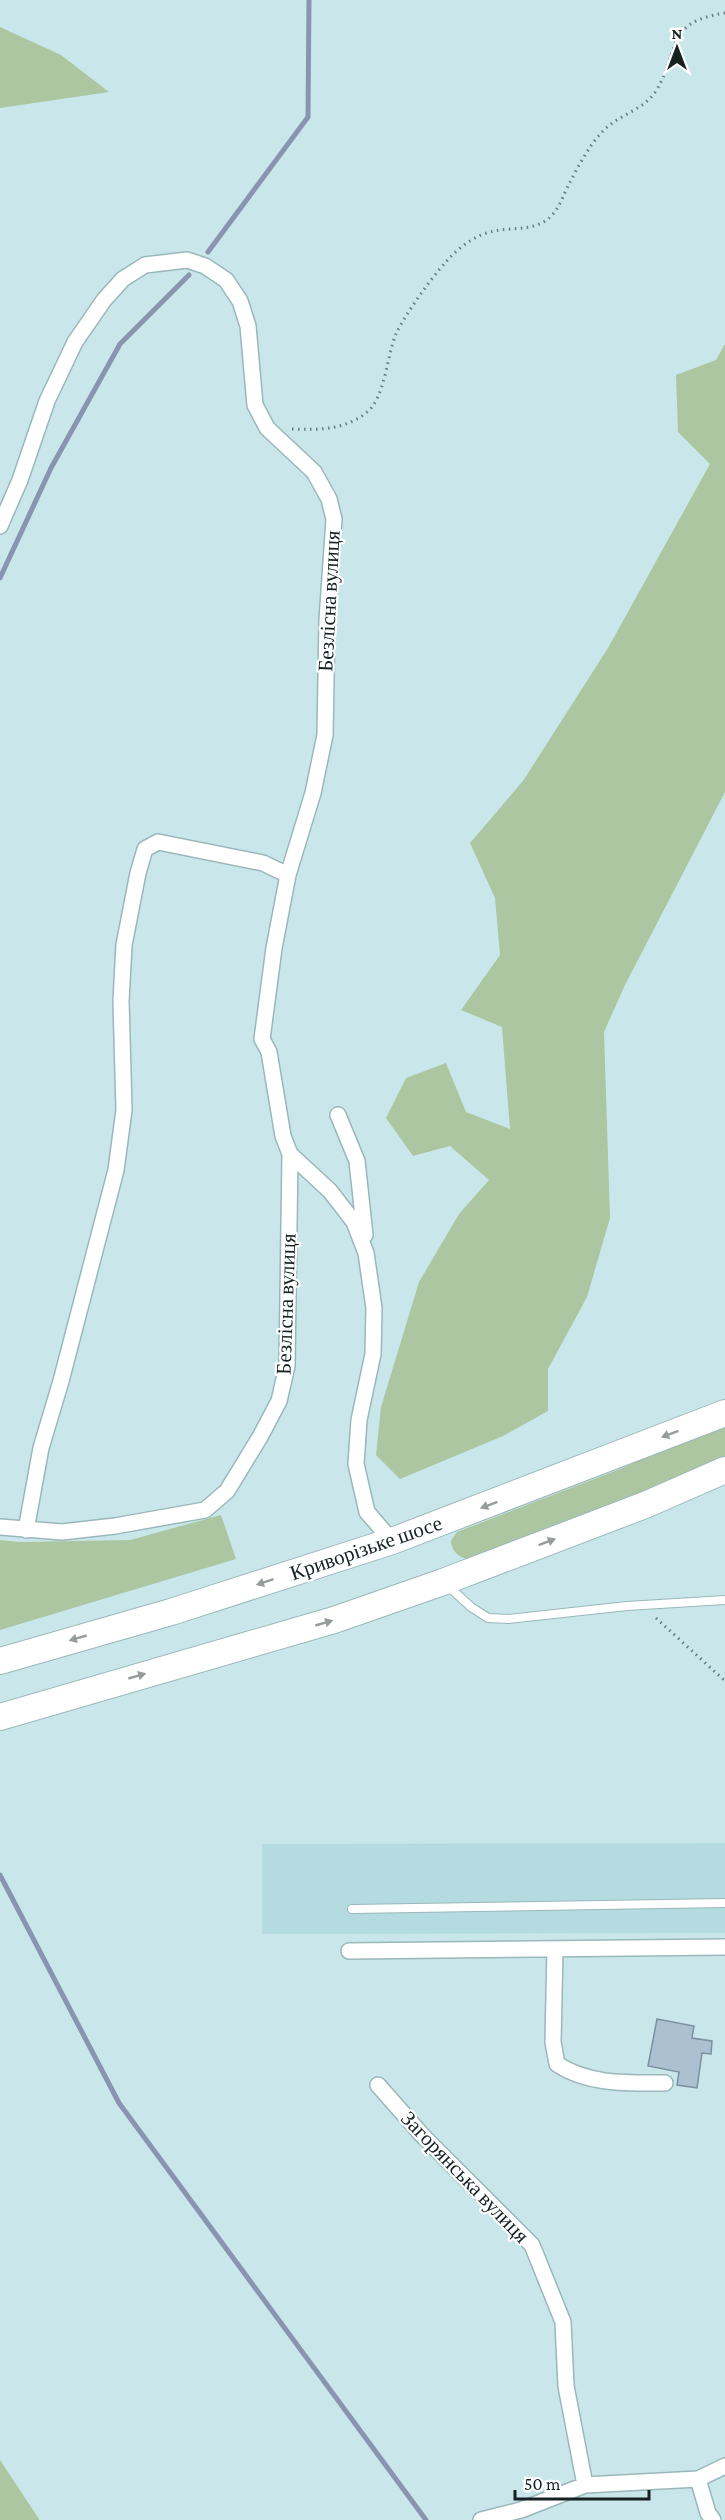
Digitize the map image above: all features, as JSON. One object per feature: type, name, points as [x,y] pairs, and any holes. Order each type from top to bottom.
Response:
[{"type":"highway","name":"Криворізьке шосе","points":[[0,1661],[171,1612],[392,1541],[725,1413]]},
{"type":"highway","points":[[0,1716],[334,1620],[443,1582],[645,1505],[725,1470]]},
{"type":"street","name":"Безлісна вулиця","points":[[0,526],[20,480],[47,401],[75,342],[110,293],[123,279],[145,265],[187,260],[205,267],[226,280],[240,301],[248,326],[255,405],[267,428],[314,472],[329,499],[334,519],[327,620],[326,735],[313,794],[288,875],[274,948],[262,1039],[269,1052],[283,1137],[290,1154],[287,1366],[279,1401],[227,1491],[205,1510],[62,1532],[0,1527]]},
{"type":"street","points":[[26,1530],[41,1448],[61,1381],[116,1170],[124,1110],[121,1001],[124,945],[145,849],[158,842],[263,863],[288,875]]},
{"type":"street","points":[[338,1115],[357,1161],[366,1252]]},
{"type":"street","name":"Безлісна вулиця","points":[[290,1154],[330,1191],[354,1222],[366,1252],[374,1308],[373,1354],[359,1420],[356,1464],[367,1512],[392,1541]]},
{"type":"street","points":[[349,1951],[725,1947]]},
{"type":"street","points":[[555,1949],[553,2042],[557,2064],[583,2077],[627,2083],[665,2083]]},
{"type":"street","name":"Загорянська вулиця","points":[[378,2085],[422,2135],[532,2245],[563,2322],[567,2386],[585,2485]]},
{"type":"street","points":[[481,2520],[521,2510],[585,2485],[698,2479],[725,2466]]},
{"type":"street","points":[[698,2479],[708,2513],[713,2520]]},
{"type":"lane","points":[[443,1582],[471,1607],[488,1618],[508,1619],[627,1606],[725,1600]]},
{"type":"lane","points":[[352,1909],[725,1903]]},
{"type":"path","points":[[267,428],[315,430],[346,426],[368,412],[381,388],[397,332],[444,264],[462,246],[489,232],[540,225],[554,213],[577,169],[603,130],[639,108],[655,92],[682,29],[700,17],[725,13]]},
{"type":"path","points":[[627,1606],[653,1615],[725,1681]]},
{"type":"shaded area","points":[[725,1843],[725,1933],[262,1934],[262,1844]]},
{"type":"green space","points":[[0,27],[61,55],[109,92],[0,108]]},
{"type":"green space","points":[[725,344],[725,792],[625,985],[604,1032],[610,1218],[587,1297],[548,1369],[548,1411],[503,1436],[400,1479],[376,1455],[381,1407],[419,1282],[459,1214],[489,1180],[450,1146],[413,1156],[386,1118],[406,1078],[446,1063],[466,1112],[510,1129],[502,1027],[461,1010],[500,955],[495,898],[470,843],[523,781],[608,648],[710,464],[678,432],[676,375],[716,360]]},
{"type":"green space","points":[[725,1422],[725,1460],[473,1561],[455,1552],[451,1545],[451,1540],[457,1532],[620,1469]]},
{"type":"green space","points":[[221,1515],[236,1559],[0,1630],[0,1540],[19,1542],[130,1540]]},
{"type":"green space","points":[[0,2460],[39,2519],[39,2520],[0,2520]]},
{"type":"building","points":[[657,2019],[694,2026],[692,2038],[712,2041],[711,2054],[702,2053],[697,2088],[677,2085],[679,2072],[648,2066]]},
{"type":"waterway","points":[[208,252],[308,117],[309,0]]},
{"type":"waterway","points":[[0,578],[51,468],[120,344],[189,275]]},
{"type":"waterway","points":[[0,1875],[119,2103],[426,2520]]}]
